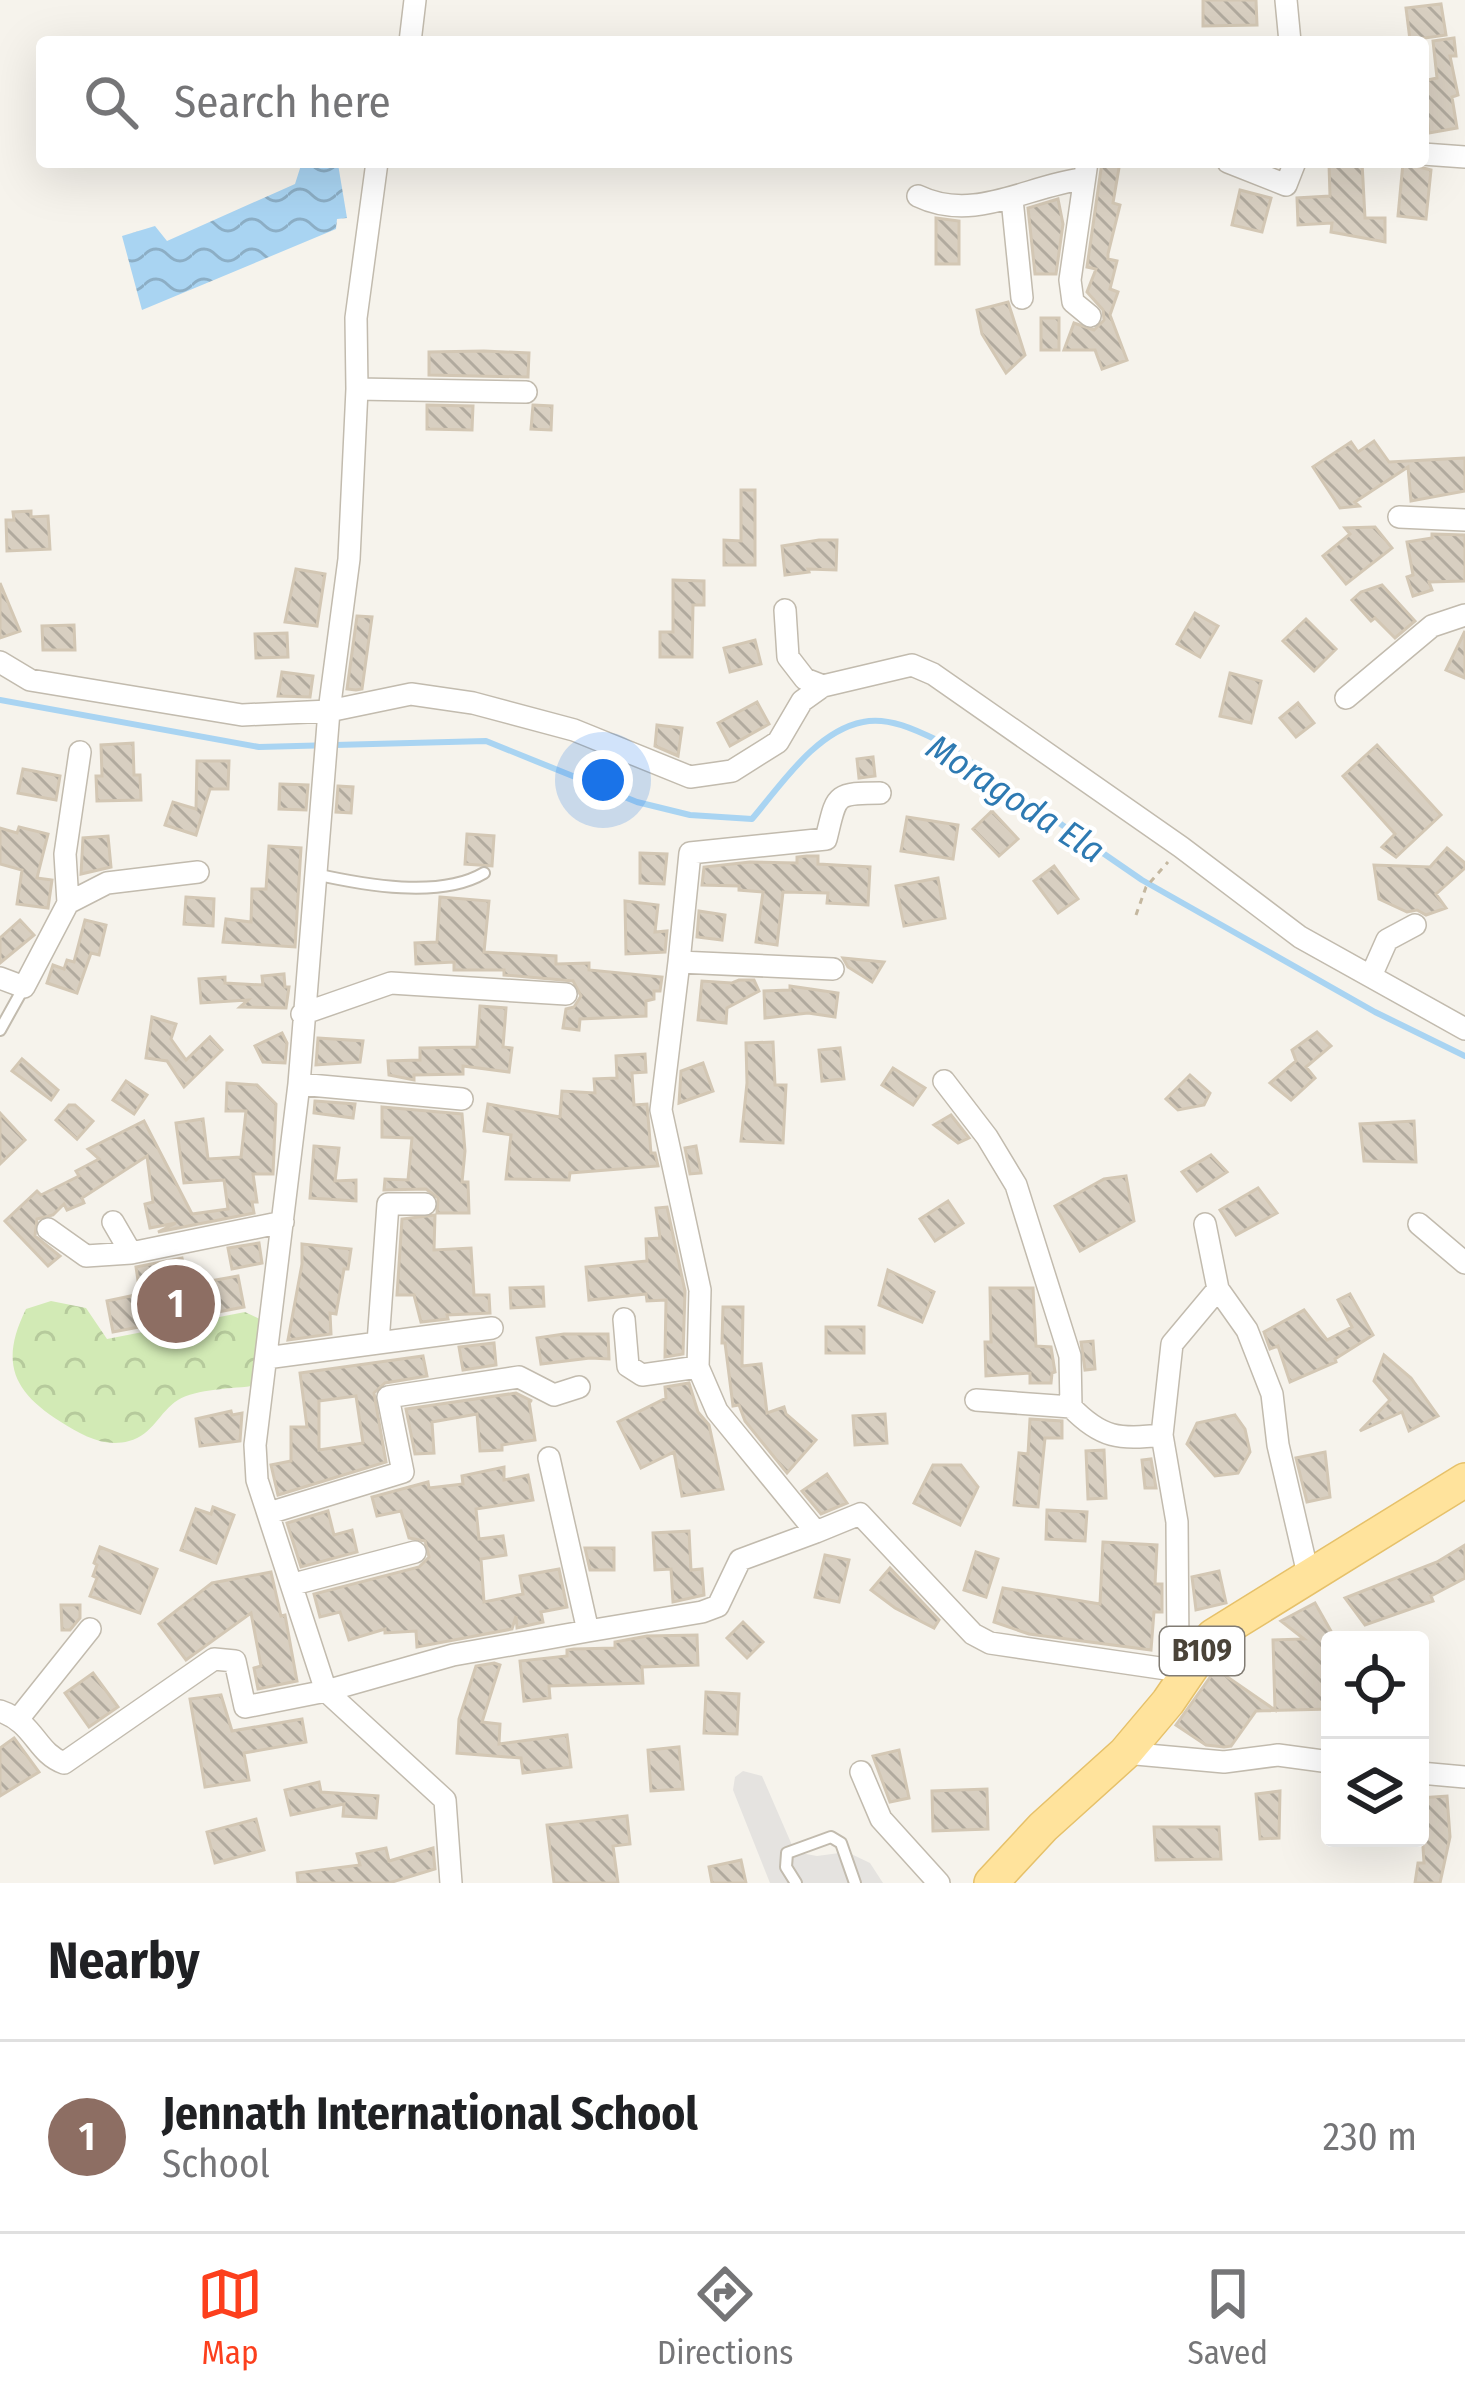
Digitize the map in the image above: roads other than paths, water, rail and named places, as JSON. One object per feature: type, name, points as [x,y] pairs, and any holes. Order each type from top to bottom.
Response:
[{"type":"main road","name":"B109","points":[[991,1883],[1043,1827],[1125,1753],[1214,1636],[1465,1480]]},
{"type":"street","points":[[411,36],[415,0]]},
{"type":"street","points":[[1286,0],[1289,36]]},
{"type":"street","points":[[1429,154],[1465,157]]},
{"type":"street","points":[[376,168],[356,318],[349,559],[329,711],[299,1084],[256,1444],[257,1480],[326,1691],[445,1800],[451,1883]]},
{"type":"street","points":[[1243,168],[1286,185],[1293,168]]},
{"type":"street","points":[[918,196],[930,202],[986,205],[1012,200],[1085,170]]},
{"type":"street","points":[[1085,170],[1070,280],[1073,302],[1090,316]]},
{"type":"street","points":[[1012,200],[1022,298]]},
{"type":"street","points":[[357,389],[526,392]]},
{"type":"street","points":[[1399,517],[1465,520]]},
{"type":"street","points":[[785,610],[788,657],[805,679],[823,686]]},
{"type":"street","points":[[1346,698],[1432,626],[1465,615]]},
{"type":"street","points":[[0,662],[30,680],[242,716],[329,711],[411,694],[473,703],[574,730],[690,777],[732,771],[778,742],[802,701],[823,686],[912,665],[933,674],[1181,847],[1300,937],[1465,1029]]},
{"type":"street","points":[[0,978],[24,987],[68,904],[65,854],[80,752]]},
{"type":"street","points":[[816,1532],[717,1411],[698,1367],[700,1290],[662,1109],[690,853],[826,839],[836,799],[843,793],[880,793]]},
{"type":"street","points":[[68,904],[107,883],[198,872]]},
{"type":"street","points":[[1371,976],[1387,940],[1414,925]]},
{"type":"street","points":[[679,962],[833,969]]},
{"type":"street","points":[[302,1014],[391,983],[566,994]]},
{"type":"street","points":[[944,1081],[1016,1185],[1070,1356],[1071,1407]]},
{"type":"street","points":[[299,1084],[462,1099]]},
{"type":"street","points":[[378,1343],[388,1204],[424,1204]]},
{"type":"street","points":[[113,1222],[130,1253]]},
{"type":"street","points":[[48,1229],[86,1256],[130,1253],[283,1222]]},
{"type":"street","points":[[1205,1224],[1218,1289],[1246,1330],[1272,1394],[1278,1444],[1309,1574]]},
{"type":"street","points":[[1419,1224],[1465,1263]]},
{"type":"street","points":[[1187,1672],[1178,1654],[1177,1522],[1162,1435],[1172,1344],[1218,1289]]},
{"type":"street","points":[[624,1319],[628,1366],[643,1375],[698,1367]]},
{"type":"street","points":[[266,1358],[492,1328]]},
{"type":"street","points":[[269,1513],[403,1472],[388,1397],[519,1377],[554,1395],[579,1388]]},
{"type":"street","points":[[976,1400],[1071,1407],[1096,1432],[1135,1438],[1162,1435]]},
{"type":"street","points":[[549,1458],[588,1631]]},
{"type":"street","points":[[90,1629],[10,1714],[54,1759],[64,1762],[214,1659],[235,1661],[245,1707],[326,1691],[453,1655],[702,1612],[718,1606],[740,1560],[860,1514],[973,1634],[990,1643],[1187,1672]]},
{"type":"street","points":[[294,1584],[415,1552]]},
{"type":"street","points":[[1125,1753],[1224,1762],[1278,1755],[1321,1761]]},
{"type":"street","points":[[860,1772],[881,1819],[939,1883]]},
{"type":"street","points":[[1429,1774],[1465,1778]]},
{"type":"lane","points":[[315,874],[366,885],[462,886],[484,873]]},
{"type":"lane","points":[[0,1030],[24,987]]},
{"type":"lane","points":[[796,1883],[786,1867],[787,1853],[831,1838],[841,1843],[855,1883]]},
{"type":"water","points":[[300,168],[339,168],[347,218],[337,219],[336,229],[142,310],[122,236],[155,226],[167,241],[295,184]]},
{"type":"waterway","name":"Moragoda Ela","points":[[0,700],[259,747],[486,741],[637,802],[690,815],[752,819],[801,761],[830,736],[863,722],[894,723],[943,743],[1142,880],[1375,1012],[1465,1056]]},
{"type":"place","name":"Jennath International School","points":[[176,1304]]}]
